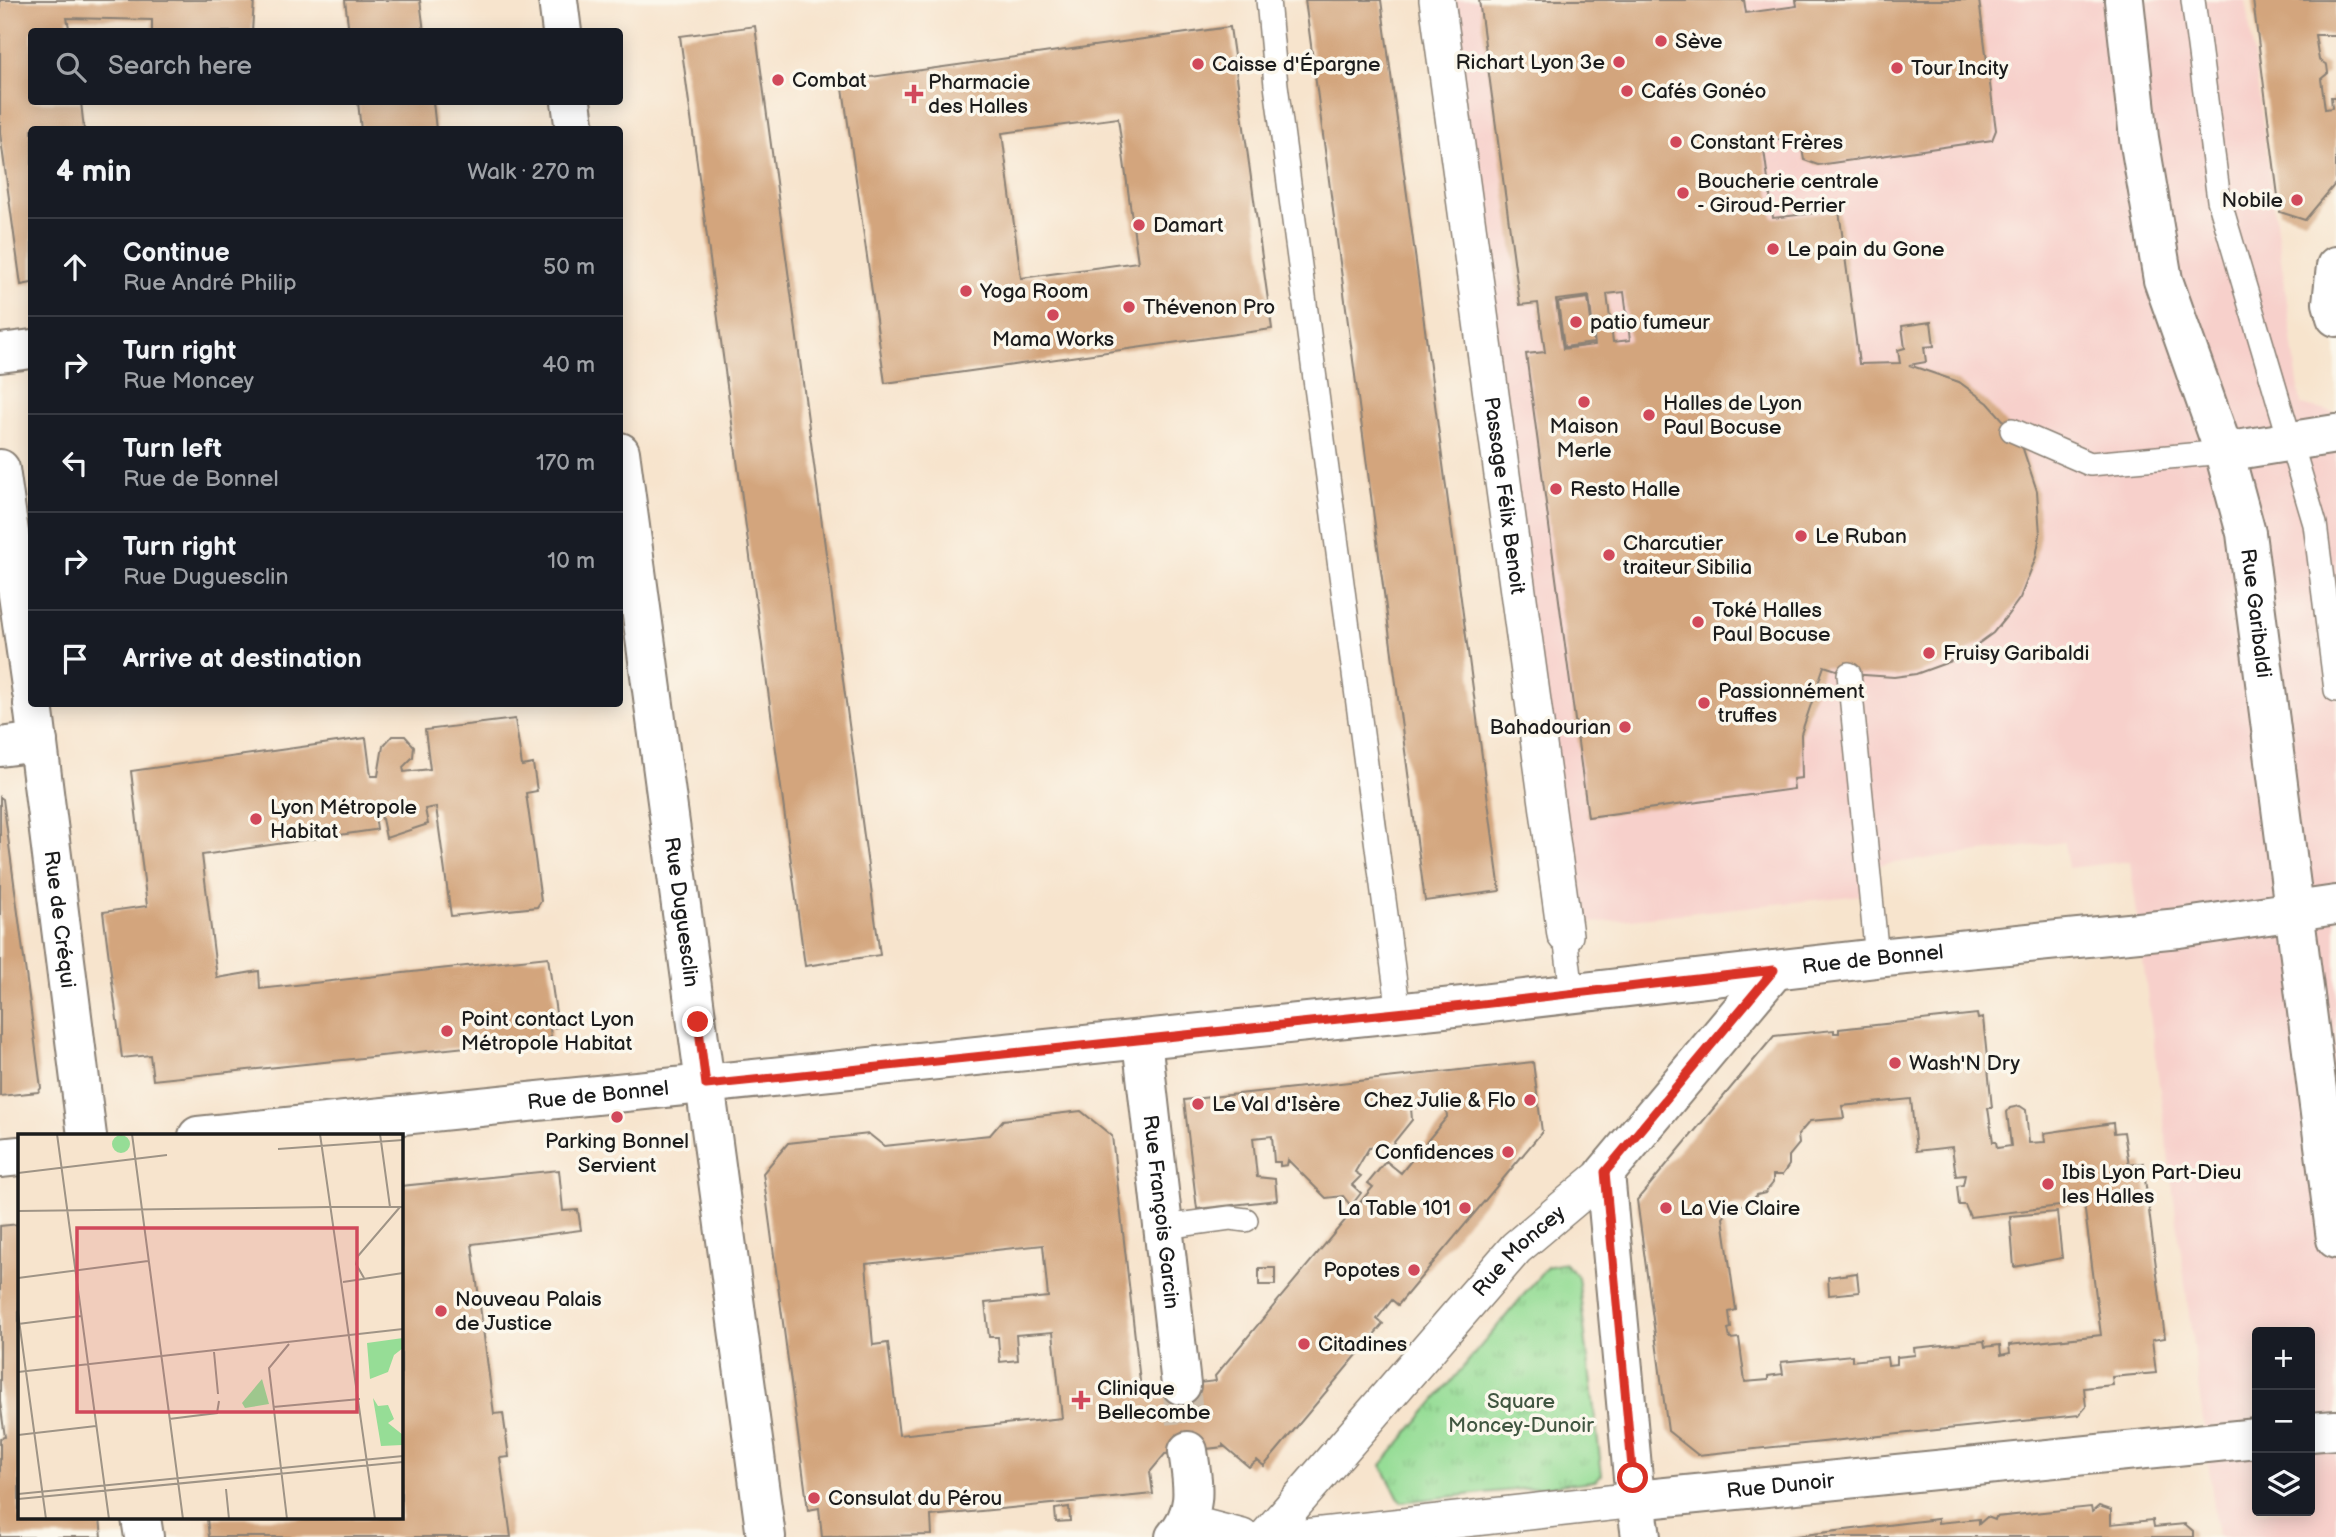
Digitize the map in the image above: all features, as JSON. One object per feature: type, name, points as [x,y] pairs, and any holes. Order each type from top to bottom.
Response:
[{"type":"street","points":[[558,0],[562,28]]},
{"type":"street","name":"Passage Félix Benoit","points":[[1437,0],[1565,935]]},
{"type":"street","name":"Rue Garibaldi","points":[[2124,0],[2139,138],[2163,279],[2224,452],[2246,533],[2336,1239]]},
{"type":"street","points":[[571,105],[574,126]]},
{"type":"street","points":[[2336,266],[2332,303],[2336,317]]},
{"type":"street","points":[[0,353],[28,350]]},
{"type":"street","points":[[2224,452],[2336,434]]},
{"type":"street","points":[[0,469],[28,665]]},
{"type":"street","name":"Rue Duguesclin","points":[[623,474],[766,1537]]},
{"type":"street","name":"Rue de Créqui","points":[[33,707],[87,1134]]},
{"type":"street","points":[[0,747],[38,742]]},
{"type":"street","name":"Rue de Bonnel","points":[[218,1134],[1399,1013],[2295,913],[2336,905]]},
{"type":"street","name":"Rue Moncey","points":[[1266,1537],[1516,1248],[1605,1172],[1774,970]]},
{"type":"street","name":"Rue François Garcin","points":[[1142,1040],[1181,1385]]},
{"type":"street","points":[[0,1158],[18,1156]]},
{"type":"street","points":[[1605,1172],[1638,1519]]},
{"type":"street","points":[[2315,1432],[2336,1430]]},
{"type":"street","name":"Rue Dunoir","points":[[1304,1537],[1638,1519],[2252,1439]]},
{"type":"street","points":[[1188,1451],[1193,1507],[1182,1530],[1242,1537]]},
{"type":"lane","points":[[1268,0],[1276,85],[1399,1013]]},
{"type":"lane","points":[[2193,0],[2219,200],[2315,524],[2336,690]]},
{"type":"lane","points":[[2012,430],[2090,464],[2224,452]]},
{"type":"lane","points":[[1849,674],[1877,958]]},
{"type":"lane","name":"Passage Félix Benoit","points":[[1565,935],[1572,993]]},
{"type":"lane","points":[[1164,1227],[1230,1218],[1246,1220]]},
{"type":"shaded area","points":[[1437,0],[2246,0],[2301,405],[2336,413],[2336,1537],[2218,1537],[2130,861],[2068,868],[2064,842],[1877,865],[1881,893],[1563,926]]},
{"type":"green space","name":"Square Moncey-Dunoir","points":[[1564,1263],[1578,1277],[1602,1475],[1595,1481],[1401,1502],[1381,1465],[1547,1267]]},
{"type":"building","points":[[0,0],[254,0],[252,28],[152,28],[152,20],[67,18],[69,28],[28,28],[28,105],[81,105],[84,126],[28,126],[28,284],[21,285],[0,133]]},
{"type":"building","points":[[345,0],[420,0],[424,28],[348,28]]},
{"type":"building","points":[[1305,0],[1381,0],[1500,891],[1425,901]]},
{"type":"building","name":"Halles de Lyon Paul Bocuse","points":[[1479,0],[1744,0],[1746,13],[1797,6],[1796,0],[1979,0],[1996,130],[1992,140],[1818,165],[1804,160],[1800,137],[1763,142],[1773,218],[1839,210],[1859,364],[1900,363],[1898,350],[1905,348],[1902,326],[1931,322],[1934,346],[1924,347],[1926,362],[1909,365],[1959,382],[1988,403],[2012,430],[2023,449],[2037,491],[2040,535],[2036,557],[2020,598],[1993,633],[1957,659],[1916,674],[1894,677],[1849,674],[1824,666],[1801,734],[1802,778],[1793,779],[1794,789],[1588,817],[1526,354],[1545,352],[1538,303],[1520,305]],"holes":[[[1624,292],[1630,340],[1613,342],[1607,294]],[[1589,296],[1595,345],[1563,349],[1556,300]]]},
{"type":"building","points":[[2253,0],[2336,0],[2336,35],[2315,35],[2319,60],[2327,65],[2328,73],[2321,79],[2325,109],[2332,108],[2331,97],[2336,97],[2336,183],[2305,220],[2280,212]]},
{"type":"building","points":[[755,26],[880,955],[805,966],[680,36]]},
{"type":"building","points":[[1230,27],[1272,329],[885,383],[842,81]],"holes":[[[1118,118],[1138,262],[1021,278],[1002,133]]]},
{"type":"building","points":[[358,105],[433,105],[436,126],[361,126]]},
{"type":"building","name":"patio fumeur","points":[[1588,298],[1594,343],[1564,347],[1558,302]]},
{"type":"building","points":[[515,719],[522,766],[533,764],[537,791],[526,793],[541,901],[537,907],[451,916],[436,807],[425,809],[428,824],[386,838],[381,814],[375,815],[377,829],[374,830],[202,855],[217,978],[259,971],[260,989],[548,957],[558,1027],[550,1028],[551,1038],[153,1080],[150,1055],[122,1058],[103,912],[147,906],[131,771],[366,738],[371,776],[378,776],[383,746],[392,736],[405,736],[414,746],[413,757],[403,767],[404,772],[430,769],[425,730]]},
{"type":"building","points":[[0,797],[3,799],[41,1088],[38,1092],[0,1096]]},
{"type":"building","points":[[1977,1014],[1978,1019],[1983,1018],[1992,1108],[1988,1108],[1993,1142],[1996,1142],[1997,1148],[2011,1146],[2007,1112],[2010,1108],[2020,1106],[2026,1110],[2029,1143],[2045,1142],[2044,1133],[2113,1123],[2114,1133],[2124,1132],[2129,1165],[2143,1163],[2165,1338],[2152,1340],[2156,1373],[2112,1377],[2113,1385],[2084,1388],[2086,1407],[2079,1415],[1698,1455],[1668,1431],[1637,1200],[1774,1036],[1834,1030],[1834,1033],[1839,1033],[1839,1029]],"holes":[[[1911,1099],[1916,1151],[1952,1147],[1956,1176],[1965,1175],[1963,1185],[1957,1186],[1959,1205],[1965,1205],[1970,1217],[2084,1203],[2101,1335],[2009,1345],[2010,1353],[2001,1355],[2000,1345],[1985,1347],[1984,1341],[1914,1348],[1915,1355],[1897,1357],[1897,1364],[1888,1365],[1887,1357],[1852,1361],[1852,1355],[1781,1362],[1783,1374],[1768,1376],[1768,1380],[1745,1382],[1739,1338],[1730,1339],[1728,1329],[1731,1328],[1729,1312],[1736,1310],[1723,1218],[1734,1204],[1747,1206],[1757,1195],[1765,1193],[1773,1183],[1773,1175],[1782,1175],[1789,1165],[1789,1156],[1799,1144],[1798,1135],[1810,1121],[1844,1118],[1842,1106]]]},
{"type":"building","points":[[1533,1062],[1542,1132],[1398,1305],[1392,1300],[1377,1319],[1383,1324],[1264,1466],[1257,1460],[1249,1467],[1223,1445],[1165,1454],[1150,1472],[1153,1494],[931,1516],[932,1535],[822,1537],[819,1508],[808,1510],[763,1173],[788,1143],[869,1134],[884,1146],[990,1135],[1003,1120],[1081,1111],[1112,1136],[1141,1390],[1216,1381],[1215,1376],[1373,1187],[1368,1183],[1386,1161],[1401,1173],[1447,1117],[1446,1105],[1411,1108],[1412,1120],[1391,1146],[1369,1148],[1355,1172],[1361,1176],[1352,1185],[1361,1193],[1351,1206],[1343,1196],[1326,1198],[1288,1160],[1287,1165],[1280,1166],[1280,1162],[1274,1162],[1272,1136],[1253,1138],[1257,1177],[1275,1179],[1277,1200],[1197,1209],[1184,1100]],"holes":[[[1043,1245],[1048,1297],[985,1303],[989,1337],[998,1337],[1000,1362],[1018,1360],[1016,1335],[1053,1332],[1062,1418],[899,1435],[888,1343],[873,1345],[866,1264]]]},
{"type":"building","name":"Nouveau Palais de Justice","points":[[559,1170],[563,1211],[578,1210],[581,1230],[472,1244],[494,1414],[503,1413],[509,1457],[500,1458],[511,1537],[209,1537],[207,1520],[402,1520],[402,1186]]},
{"type":"building","points":[[2057,1212],[2062,1258],[2014,1267],[2010,1216]]},
{"type":"building","points":[[18,1224],[18,1520],[100,1520],[102,1537],[0,1537],[0,1438],[5,1437],[0,1402],[0,1226]]},
{"type":"building","points":[[1259,1268],[1275,1268],[1275,1285],[1259,1285]]},
{"type":"building","points":[[1857,1273],[1859,1292],[1829,1295],[1828,1277]]},
{"type":"building","points":[[2099,1506],[2111,1510],[2111,1524],[2153,1520],[2154,1527],[2185,1524],[2193,1531],[2193,1537],[1787,1537],[1938,1519],[1938,1523],[1979,1519],[1979,1524],[1987,1517],[1995,1520],[1996,1517],[2091,1507],[2092,1512]]},
{"type":"building","points":[[1069,1507],[1070,1521],[1056,1522],[1055,1509]]},
{"type":"tunnel","points":[[1181,1385],[1188,1451]]},
{"type":"place","name":"Sève","points":[[1661,41]]},
{"type":"place","name":"Richart Lyon 3e","points":[[1619,62]]},
{"type":"place","name":"Caisse d'Épargne","points":[[1198,64]]},
{"type":"place","name":"Tour Incity","points":[[1897,68]]},
{"type":"place","name":"Combat","points":[[778,80]]},
{"type":"place","name":"Cafés Gonéo","points":[[1627,91]]},
{"type":"place","name":"Pharmacie des Halles","points":[[914,94]]},
{"type":"place","name":"Constant Frères","points":[[1676,142]]},
{"type":"place","name":"Boucherie centrale - Giroud-Perrier","points":[[1683,193]]},
{"type":"place","name":"Nobile","points":[[2297,200]]},
{"type":"place","name":"Damart","points":[[1139,225]]},
{"type":"place","name":"Le pain du Gone","points":[[1773,249]]},
{"type":"place","name":"Yoga Room","points":[[966,291]]},
{"type":"place","name":"Thévenon Pro","points":[[1129,307]]},
{"type":"place","name":"Mama Works","points":[[1053,315]]},
{"type":"place","name":"patio fumeur","points":[[1576,322]]},
{"type":"place","name":"Maison Merle","points":[[1584,402]]},
{"type":"place","name":"Halles de Lyon Paul Bocuse","points":[[1649,415]]},
{"type":"place","name":"Resto Halle","points":[[1556,489]]},
{"type":"place","name":"Le Ruban","points":[[1801,536]]},
{"type":"place","name":"Charcutier traiteur Sibilia","points":[[1609,555]]},
{"type":"place","name":"Toké Halles Paul Bocuse","points":[[1698,622]]},
{"type":"place","name":"Fruisy Garibaldi","points":[[1929,653]]},
{"type":"place","name":"Passionnément truffes","points":[[1704,703]]},
{"type":"place","name":"Bahadourian","points":[[1625,727]]},
{"type":"place","name":"Lyon Métropole Habitat","points":[[256,819]]},
{"type":"place","name":"Point contact Lyon Métropole Habitat","points":[[447,1031]]},
{"type":"place","name":"Wash'N Dry","points":[[1895,1063]]},
{"type":"place","name":"Chez Julie & Flo","points":[[1530,1100]]},
{"type":"place","name":"Le Val d'Isère","points":[[1198,1104]]},
{"type":"place","name":"Parking Bonnel Servient","points":[[617,1117]]},
{"type":"place","name":"Confidences","points":[[1508,1152]]},
{"type":"place","name":"Ibis Lyon Part-Dieu les Halles","points":[[2048,1184]]},
{"type":"place","name":"La Table 101","points":[[1465,1208]]},
{"type":"place","name":"La Vie Claire","points":[[1666,1208]]},
{"type":"place","name":"Popotes","points":[[1414,1270]]},
{"type":"place","name":"Nouveau Palais de Justice","points":[[441,1311]]},
{"type":"place","name":"Citadines","points":[[1304,1344]]},
{"type":"place","name":"Clinique Bellecombe","points":[[1081,1400]]},
{"type":"place","name":"Consulat du Pérou","points":[[814,1498]]},
{"type":"route","points":[[698,1022],[706,1085],[1473,1005],[1774,970],[1716,1043],[1605,1172],[1633,1478]]}]
